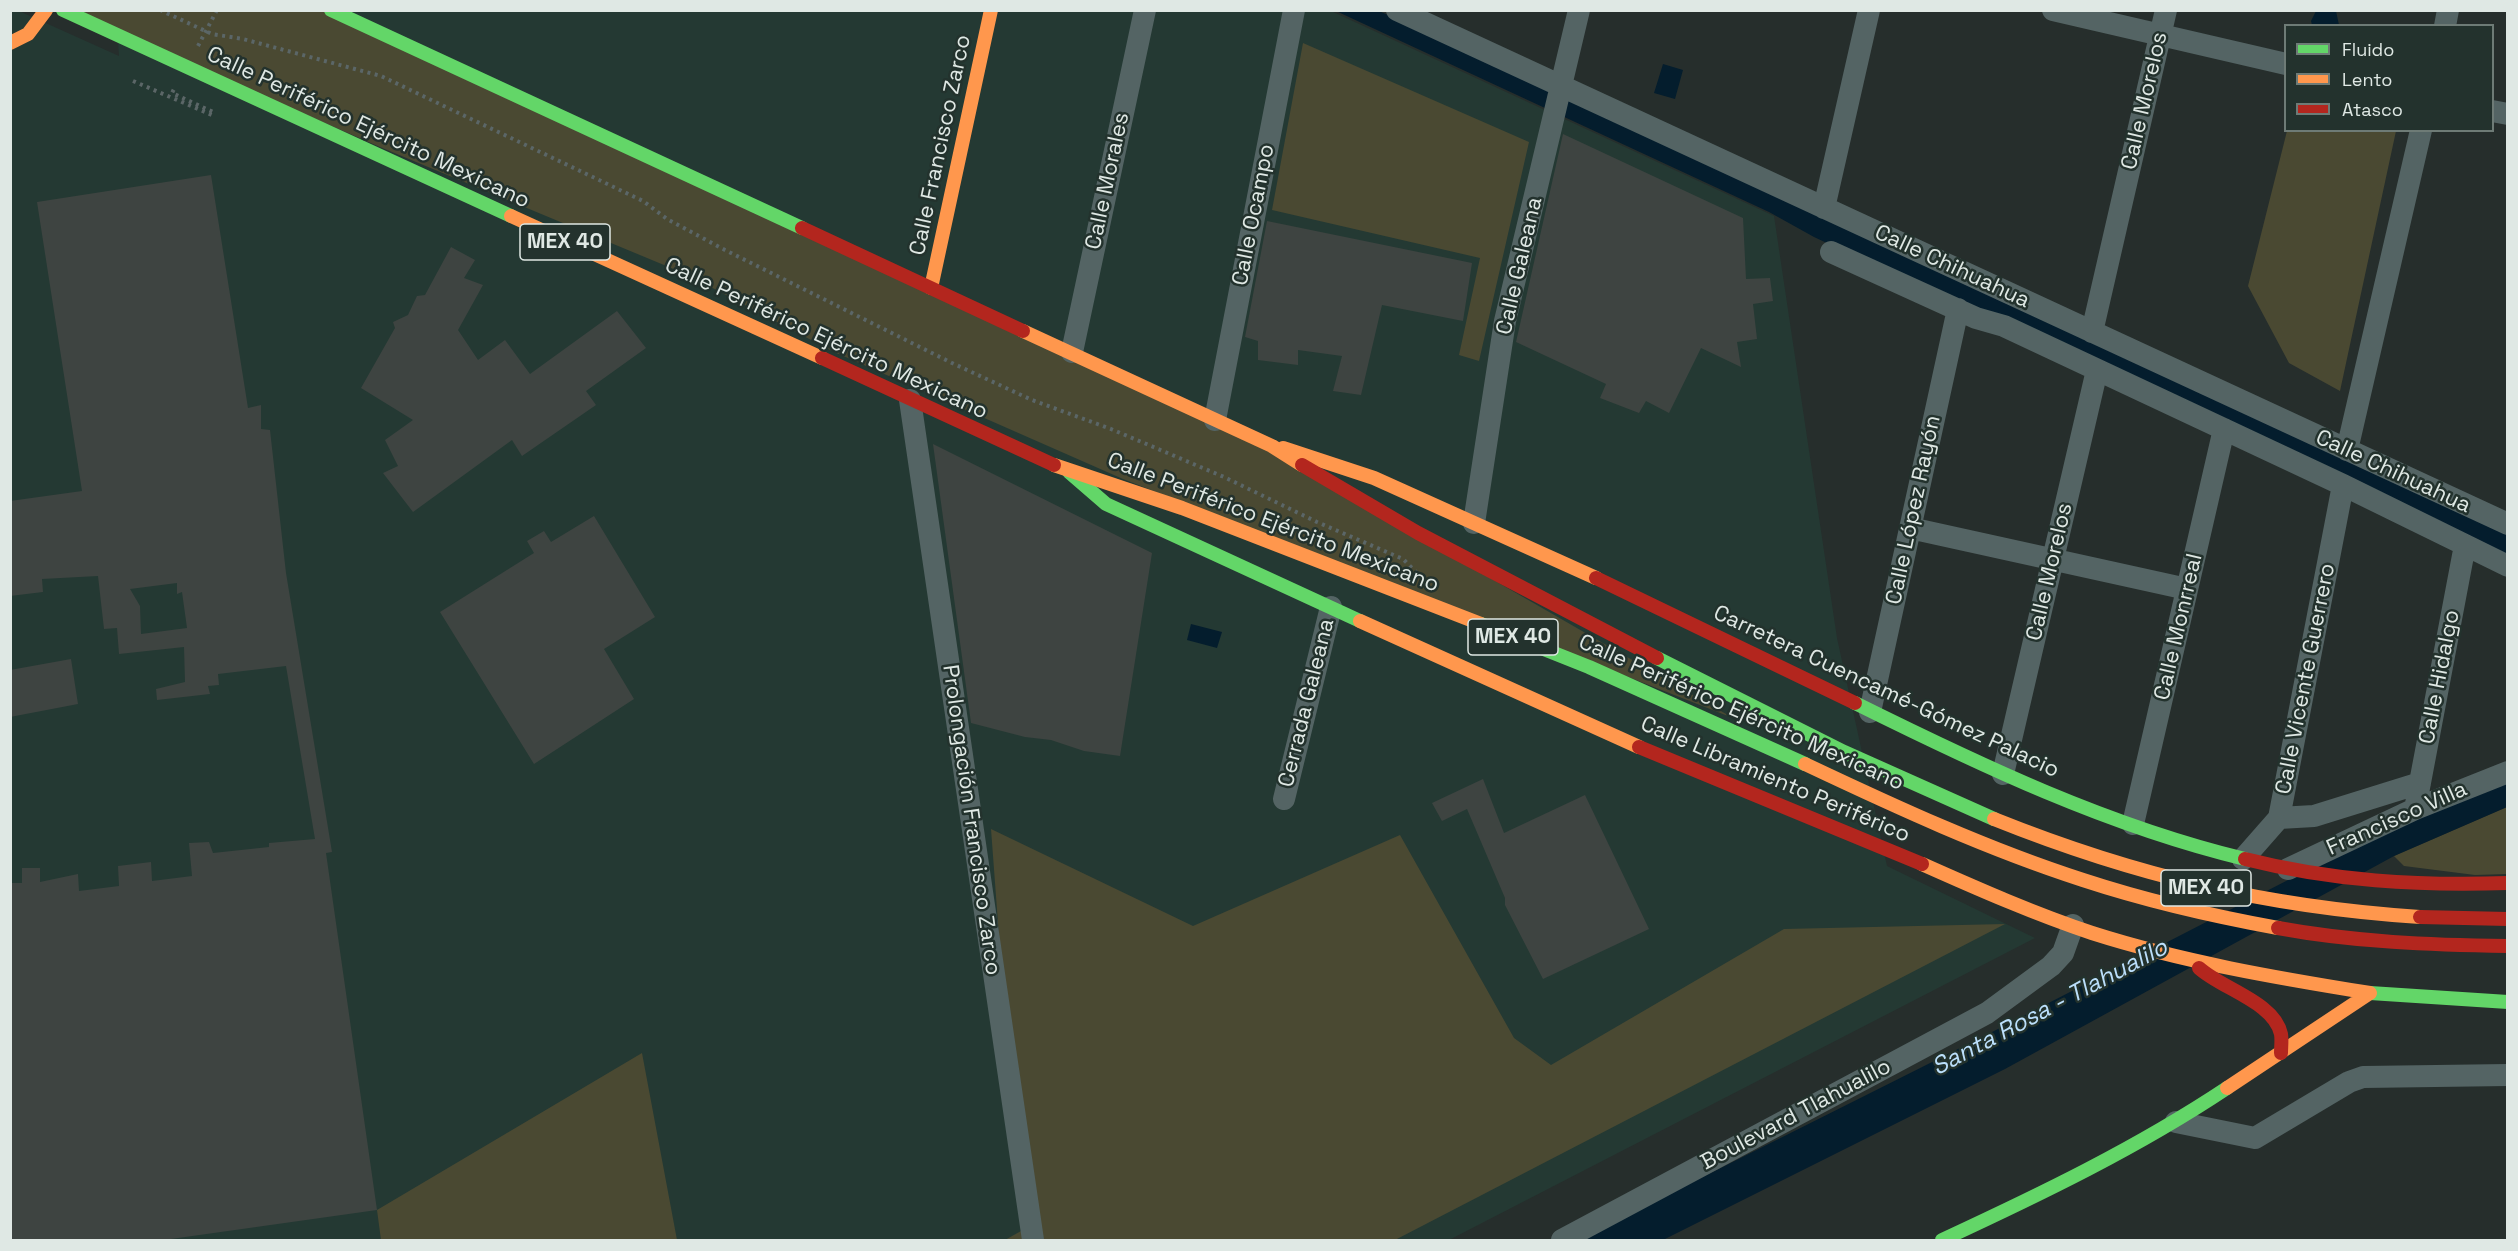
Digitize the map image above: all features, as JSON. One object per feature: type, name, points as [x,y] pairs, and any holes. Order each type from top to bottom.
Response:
[{"type":"main road","points":[[10,43],[28,34],[46,10]]},
{"type":"main road","name":"Calle Periférico Ejército Mexicano","points":[[63,10],[1069,472],[1115,483],[1208,516],[1360,579],[1573,660],[1712,721],[1946,829],[2012,856],[2104,888],[2203,915],[2322,937],[2406,943],[2508,946]]},
{"type":"main road","name":"Calle Periférico Ejército Mexicano","points":[[331,10],[1272,446],[1388,516],[1719,691],[1820,742],[2024,831],[2128,867],[2202,887],[2342,913],[2403,918],[2508,919]]},
{"type":"main road","name":"Calle Francisco Zarco","points":[[931,288],[991,10]]},
{"type":"main road","name":"Carretera Cuencamé-Gómez Palacio","points":[[1272,446],[1350,467],[1631,593],[1870,712],[2003,774],[2133,824],[2243,860],[2288,870],[2415,884],[2508,884]]},
{"type":"main road","name":"Calle Libramiento Periférico","points":[[1069,472],[1106,504],[1610,735],[1908,858],[1978,890],[2082,929],[2187,959],[2260,975],[2370,993],[2508,1002]]},
{"type":"main road","points":[[2187,959],[2208,979],[2258,1004],[2271,1014],[2280,1028],[2283,1041],[2281,1053]]},
{"type":"main road","points":[[1942,1240],[2020,1204],[2176,1122],[2370,993]]},
{"type":"street","name":"Calle Morales","points":[[1072,352],[1145,10]]},
{"type":"street","name":"Calle Ocampo","points":[[1215,420],[1293,10]]},
{"type":"street","name":"Calle Chihuahua","points":[[1397,10],[1561,92],[1824,208],[2508,524]]},
{"type":"street","name":"Calle Galeana","points":[[1474,523],[1505,321],[1579,10]]},
{"type":"street","points":[[1824,208],[1869,10]]},
{"type":"street","points":[[2053,10],[2284,64]]},
{"type":"street","name":"Calle Morelos","points":[[2091,332],[2166,10]]},
{"type":"street","points":[[2347,450],[2421,132]]},
{"type":"street","points":[[1831,252],[1958,309],[2004,326],[2343,485],[2508,566]]},
{"type":"street","name":"Calle López Rayón","points":[[1870,712],[1958,309]]},
{"type":"street","name":"Calle Morelos","points":[[2003,774],[2097,370]]},
{"type":"street","name":"Prolongación Francisco Zarco","points":[[910,400],[1033,1240]]},
{"type":"street","name":"Calle Monrreal","points":[[2133,824],[2224,429]]},
{"type":"street","name":"Calle Vicente Guerrero","points":[[2243,860],[2279,818],[2343,485]]},
{"type":"street","points":[[1910,528],[2187,589]]},
{"type":"street","name":"Calle Hidalgo","points":[[2415,808],[2465,545]]},
{"type":"street","name":"Cerrada Galeana","points":[[1284,799],[1331,607]]},
{"type":"street","name":"Francisco Villa","points":[[2288,870],[2415,808],[2508,772]]},
{"type":"street","points":[[2279,818],[2314,816],[2420,783]]},
{"type":"street","name":"Boulevard Tlahualilo","points":[[1562,1240],[1987,1013],[2050,966],[2082,929]]},
{"type":"street","points":[[2176,1122],[2255,1138],[2349,1082],[2363,1077],[2508,1076]]},
{"type":"path","points":[[160,10],[212,34],[243,39],[381,76],[643,201],[667,219],[842,310],[1032,400],[1111,429],[1224,477],[1317,522],[1403,559],[1419,576]]},
{"type":"path","points":[[133,81],[212,115],[213,112],[172,93]]},
{"type":"shaded area","points":[[10,11],[19,11],[119,56],[116,11],[1331,11],[1774,216],[1837,638],[1887,866],[2035,938],[1449,1240],[11,1240]]},
{"type":"shaded area","points":[[68,11],[341,11],[1268,450],[1733,718],[1123,479],[832,351],[688,275],[380,147]]},
{"type":"shaded area","points":[[1303,43],[1529,142],[1479,361],[1459,355],[1480,258],[1272,210]]},
{"type":"shaded area","points":[[2287,132],[2396,132],[2340,391],[2289,363],[2248,286]]},
{"type":"shaded area","points":[[2507,807],[2507,874],[2475,875],[2404,866],[2394,856]]},
{"type":"shaded area","points":[[991,829],[1193,926],[1400,835],[1514,1038],[1551,1065],[1784,929],[2005,924],[1395,1240],[1005,1240],[1021,1231]]},
{"type":"shaded area","points":[[642,1053],[677,1240],[381,1240],[377,1210]]},
{"type":"water","points":[[1336,11],[1379,11],[2507,530],[2507,561],[1814,237],[1769,212]]},
{"type":"water","points":[[2316,11],[2336,11],[2339,24],[2312,24]]},
{"type":"water","points":[[1663,64],[1683,70],[1675,99],[1654,93]]},
{"type":"water","points":[[1191,624],[1222,632],[1217,648],[1187,640]]},
{"type":"water","name":"Santa Rosa - Tlahualilo","points":[[2507,778],[2507,807],[2394,856],[2005,1069],[1663,1240],[1577,1240],[1998,1029],[2399,823]]},
{"type":"building","points":[[1563,134],[1743,218],[1746,279],[1770,278],[1773,301],[1753,304],[1757,339],[1737,342],[1741,367],[1701,348],[1669,413],[1646,401],[1639,413],[1600,398],[1606,384],[1516,342]]},
{"type":"building","points":[[211,175],[248,408],[261,405],[261,429],[270,430],[286,573],[332,852],[326,853],[377,1210],[164,1240],[10,1240],[10,883],[22,883],[22,868],[40,868],[40,882],[78,874],[79,891],[119,886],[118,866],[151,862],[152,881],[192,876],[189,843],[209,842],[213,853],[269,847],[269,843],[315,839],[286,666],[218,674],[219,685],[208,686],[210,694],[157,700],[156,689],[185,682],[184,647],[119,654],[117,628],[104,629],[98,576],[42,579],[43,592],[10,596],[10,501],[82,491],[37,202]],"holes":[[[177,583],[177,594],[182,592],[187,628],[141,634],[140,606],[130,589]]]},
{"type":"building","points":[[1267,221],[1472,263],[1463,321],[1382,305],[1361,395],[1333,391],[1342,356],[1298,350],[1298,365],[1258,360],[1258,341],[1245,337]]},
{"type":"building","points":[[451,247],[475,260],[464,278],[483,285],[458,330],[478,360],[505,340],[530,374],[617,311],[646,348],[586,391],[596,405],[522,456],[512,440],[413,512],[383,473],[398,466],[385,440],[413,420],[361,388],[395,328],[393,322],[408,315],[417,296],[425,295]]},
{"type":"building","points":[[933,444],[1152,553],[1120,756],[1084,751],[1051,740],[1025,737],[971,723]]},
{"type":"building","points":[[594,516],[655,617],[604,649],[634,699],[534,764],[440,612],[534,553],[527,541],[544,531],[551,542]]},
{"type":"building","points":[[71,659],[78,704],[10,717],[10,670]]},
{"type":"building","points":[[1483,779],[1504,833],[1585,795],[1649,929],[1543,979],[1505,905],[1505,898],[1467,809],[1442,821],[1432,803]]},
{"type":"traffic: fast","points":[[63,10],[511,216]]},
{"type":"traffic: fast","points":[[331,10],[802,228]]},
{"type":"traffic: fast","points":[[1069,472],[1106,504],[1360,621]]},
{"type":"traffic: fast","points":[[1481,624],[1589,667],[1805,764]]},
{"type":"traffic: fast","points":[[1657,658],[1844,752],[1994,819]]},
{"type":"traffic: fast","points":[[1855,703],[1949,749],[2046,792],[2144,829],[2245,859]]},
{"type":"traffic: fast","points":[[2370,993],[2508,1002]]},
{"type":"traffic: fast","points":[[1942,1240],[2123,1151],[2227,1088]]},
{"type":"traffic: slow","points":[[10,43],[28,34],[46,10]]},
{"type":"traffic: slow","points":[[931,288],[991,10]]},
{"type":"traffic: slow","points":[[511,216],[822,358]]},
{"type":"traffic: slow","points":[[1023,331],[1272,446],[1302,465]]},
{"type":"traffic: slow","points":[[1283,448],[1374,478],[1596,578]]},
{"type":"traffic: slow","points":[[1054,465],[1182,508],[1481,624]]},
{"type":"traffic: slow","points":[[1360,621],[1639,747]]},
{"type":"traffic: slow","points":[[1805,764],[1942,826],[2047,868],[2155,901],[2278,928]]},
{"type":"traffic: slow","points":[[1994,819],[2099,857],[2203,886],[2309,905],[2420,917]]},
{"type":"traffic: slow","points":[[1922,864],[2049,918],[2126,943],[2230,968],[2370,993]]},
{"type":"traffic: slow","points":[[2227,1088],[2370,993]]},
{"type":"traffic: jam","points":[[802,228],[1023,331]]},
{"type":"traffic: jam","points":[[822,358],[1054,465]]},
{"type":"traffic: jam","points":[[1302,465],[1418,533],[1657,658]]},
{"type":"traffic: jam","points":[[1596,578],[1855,703]]},
{"type":"traffic: jam","points":[[1639,747],[1922,864]]},
{"type":"traffic: jam","points":[[2245,859],[2310,872],[2375,880],[2441,884],[2508,883]]},
{"type":"traffic: jam","points":[[2420,917],[2508,919]]},
{"type":"traffic: jam","points":[[2278,928],[2335,937],[2393,942],[2508,946]]},
{"type":"traffic: jam","points":[[2199,968],[2268,1013],[2281,1034],[2281,1053]]}]
